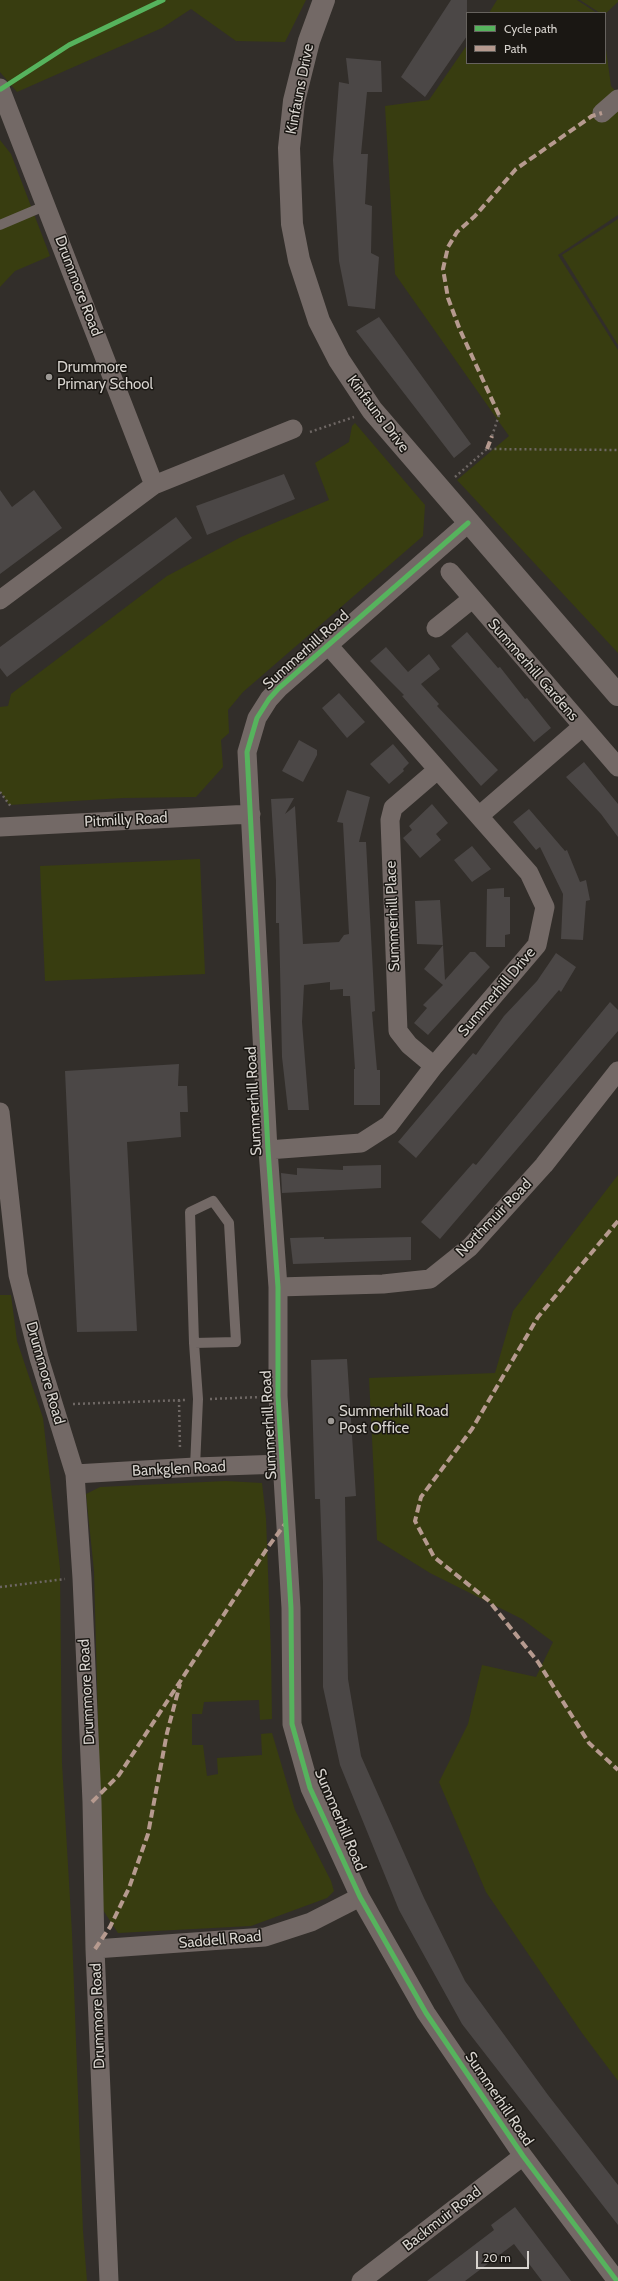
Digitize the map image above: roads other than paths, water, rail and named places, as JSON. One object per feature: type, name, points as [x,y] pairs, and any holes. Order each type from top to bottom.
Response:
[{"type":"street","name":"Kinfauns Drive","points":[[324,0],[309,40],[294,101],[289,148],[292,224],[299,260],[319,320],[339,360],[372,410],[618,695]]},
{"type":"street","name":"Drummore Road","points":[[0,88],[5,115],[47,206],[154,485]]},
{"type":"street","points":[[602,113],[618,99]]},
{"type":"street","points":[[0,600],[154,485],[293,429]]},
{"type":"street","name":"Summerhill Road","points":[[468,523],[279,688],[257,718],[246,752],[251,814],[268,1150],[278,1287],[278,1396],[291,1608],[292,1724],[310,1788],[360,1897],[426,2014],[524,2156],[617,2281]]},
{"type":"street","name":"Summerhill Gardens","points":[[450,572],[618,767]]},
{"type":"street","points":[[436,628],[472,599]]},
{"type":"street","name":"Summerhill Drive","points":[[268,1150],[361,1143],[389,1125],[434,1066],[537,945],[545,908],[529,873],[436,770],[328,645]]},
{"type":"street","points":[[479,816],[582,726]]},
{"type":"street","name":"Summerhill Place","points":[[434,1066],[409,1045],[398,1031],[390,820],[393,808],[436,770]]},
{"type":"street","name":"Pitmilly Road","points":[[0,826],[251,814]]},
{"type":"street","name":"Northmuir Road","points":[[278,1287],[383,1284],[430,1279],[470,1247],[544,1165],[618,1071]]},
{"type":"street","name":"Drummore Road","points":[[0,1112],[18,1275],[53,1405],[75,1474],[82,1578],[92,1802],[96,1949],[109,2281]]},
{"type":"street","name":"Bankglen Road","points":[[75,1474],[187,1467],[282,1464]]},
{"type":"street","name":"Saddell Road","points":[[96,1949],[265,1937],[311,1922],[360,1897]]},
{"type":"street","name":"Backmuir Road","points":[[361,2281],[524,2156]]},
{"type":"lane","points":[[0,225],[47,206]]},
{"type":"lane","points":[[187,1467],[198,1399],[194,1343],[190,1212],[213,1201],[229,1222],[236,1342],[194,1343]]},
{"type":"place","name":"Drummore Primary School","points":[[49,377]]},
{"type":"place","name":"Summerhill Road Post Office","points":[[331,1421]]}]
